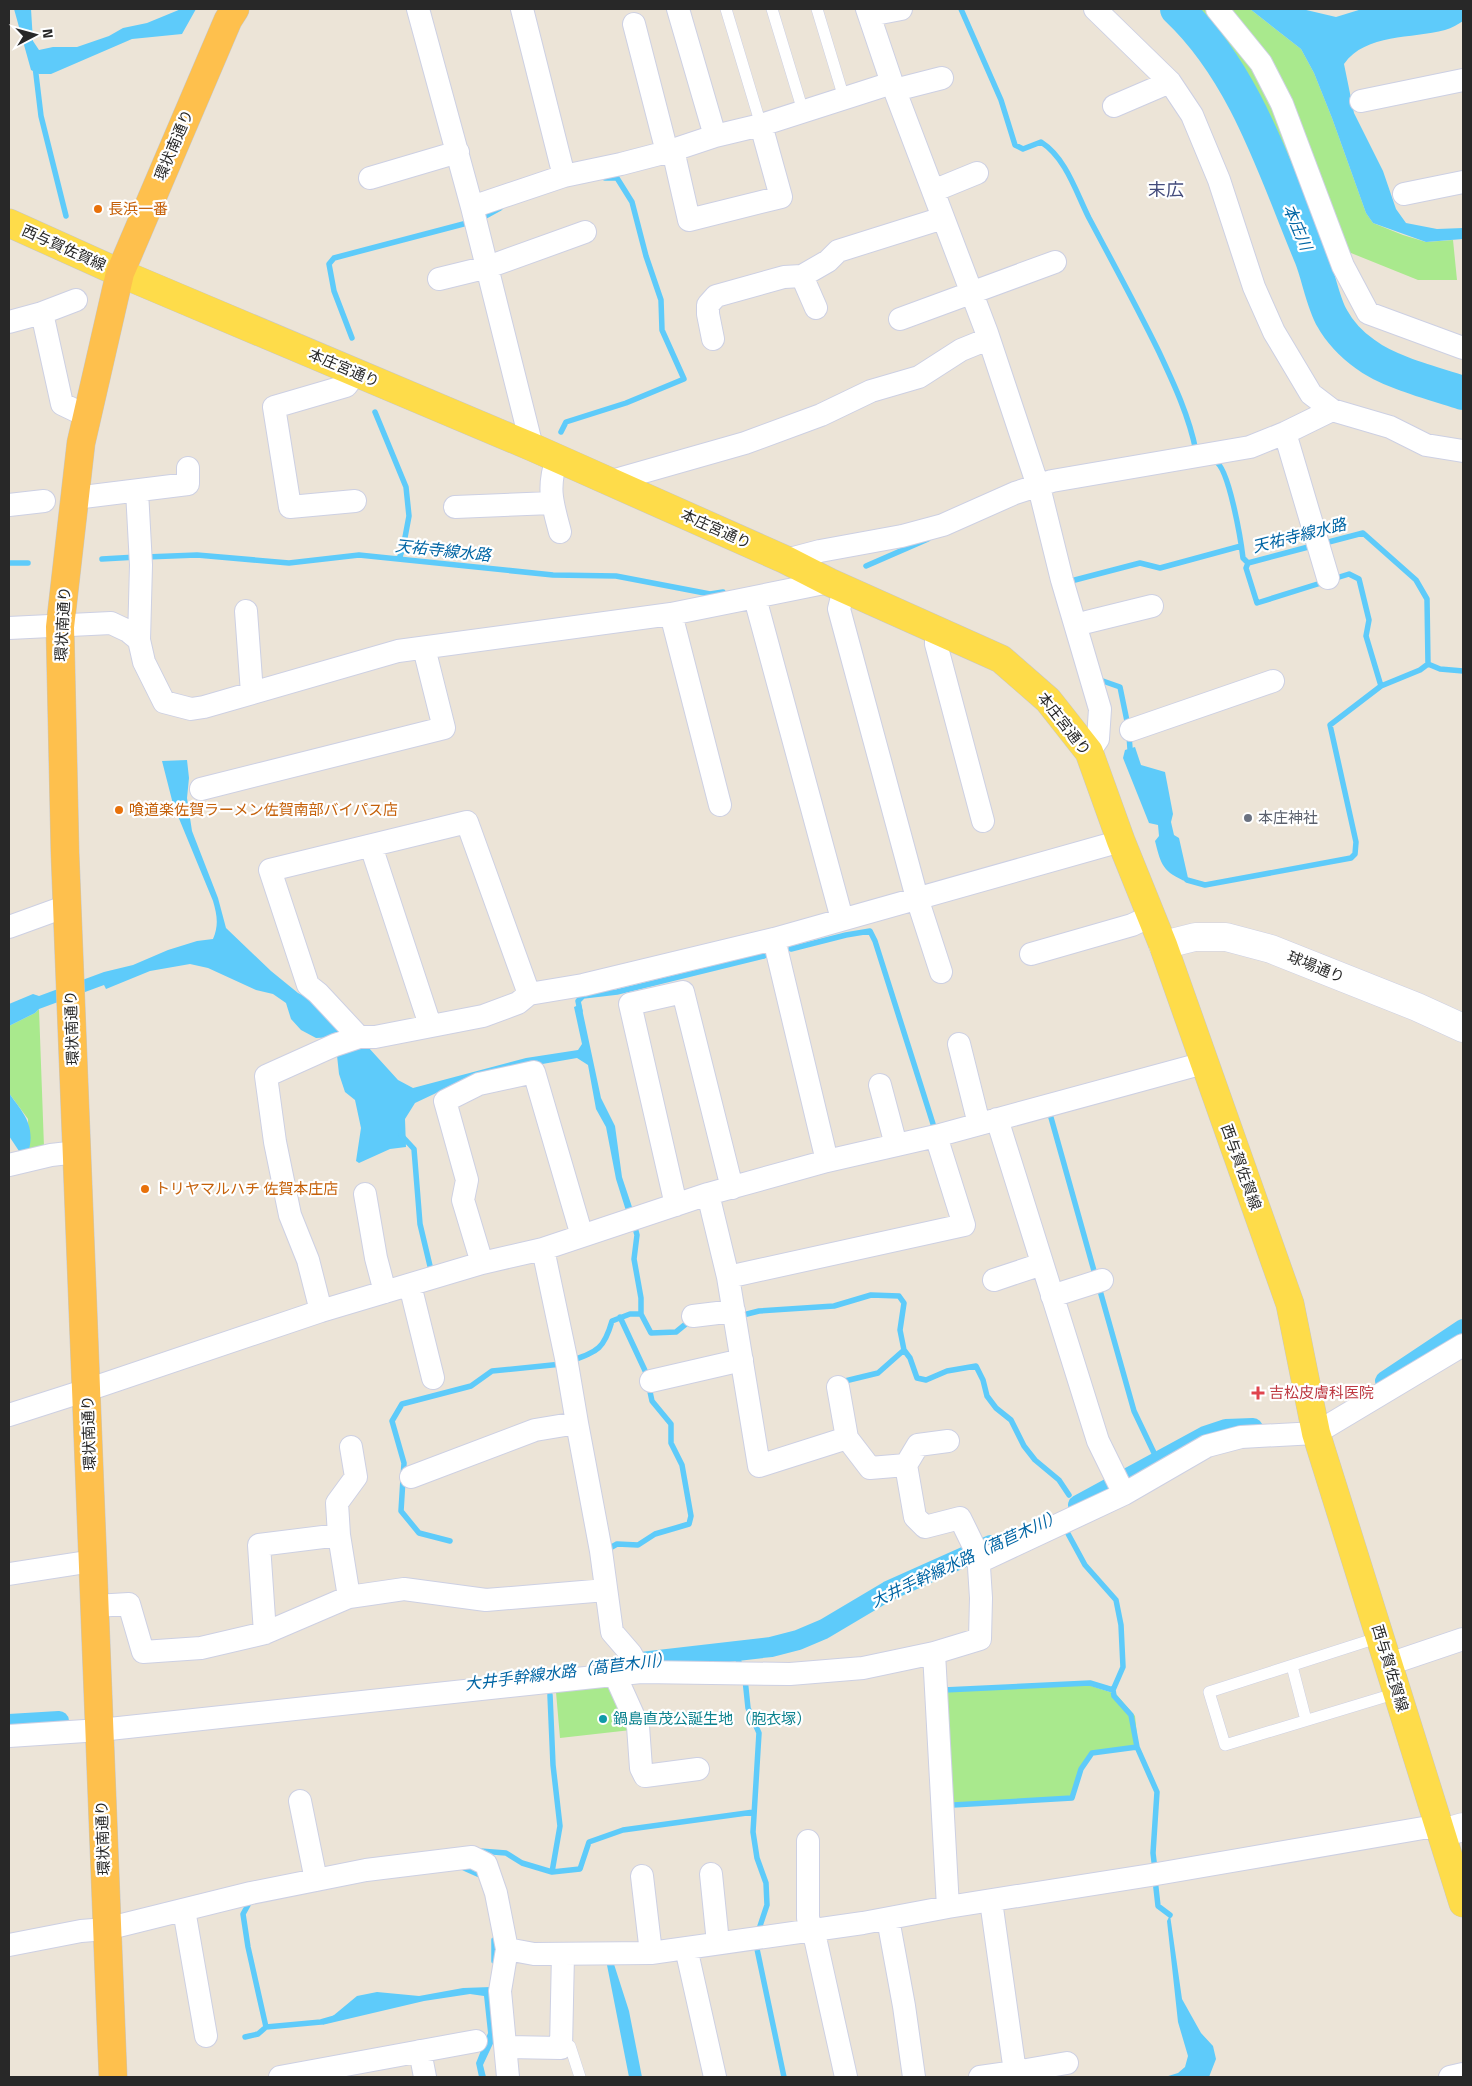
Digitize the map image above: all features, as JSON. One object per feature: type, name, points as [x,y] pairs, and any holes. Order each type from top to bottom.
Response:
[{"type":"highway","name":"環状南通り","points":[[113,2077],[67,906],[60,627],[81,444],[120,273],[228,20],[235,9]]},
{"type":"main road","name":"西与賀佐賀線","points":[[9,223],[120,273]]},
{"type":"main road","name":"本庄宮通り","points":[[120,273],[544,452],[786,560],[836,586],[1001,659],[1048,700],[1089,752],[1121,841],[1163,945]]},
{"type":"main road","name":"西与賀佐賀線","points":[[1163,945],[1290,1304],[1316,1433],[1398,1693],[1452,1830],[1463,1903]]},
{"type":"street","points":[[418,9],[488,267],[551,477],[552,503],[560,532]]},
{"type":"street","points":[[522,9],[564,176]]},
{"type":"street","points":[[678,9],[715,136]]},
{"type":"street","points":[[900,9],[868,12],[894,87],[972,294],[1038,485],[1062,580],[1100,709],[1098,739],[1089,752]]},
{"type":"street","points":[[1095,9],[1170,82],[1192,115],[1218,180],[1254,287],[1274,332],[1311,394],[1332,410],[1390,427],[1426,445],[1463,451]]},
{"type":"street","points":[[1217,9],[1260,63],[1282,104],[1343,266],[1368,314],[1463,348]]},
{"type":"street","points":[[634,24],[688,220],[781,197],[761,125]]},
{"type":"street","points":[[475,217],[564,176],[670,151],[715,136],[761,125],[844,98],[942,78]]},
{"type":"street","points":[[1361,101],[1463,80]]},
{"type":"street","points":[[1114,106],[1170,82]]},
{"type":"street","points":[[370,178],[458,152]]},
{"type":"street","points":[[933,191],[977,173]]},
{"type":"street","points":[[1404,194],[1463,182]]},
{"type":"street","points":[[713,339],[708,305],[716,296],[784,277],[802,276],[828,261],[838,251],[943,218]]},
{"type":"street","points":[[439,279],[488,267],[585,232]]},
{"type":"street","points":[[900,319],[1055,262]]},
{"type":"street","points":[[802,276],[816,308]]},
{"type":"street","points":[[9,322],[42,314],[76,300]]},
{"type":"street","points":[[42,314],[62,404],[87,416]]},
{"type":"street","points":[[608,482],[745,443],[821,415],[871,391],[919,377],[961,350],[988,340]]},
{"type":"street","points":[[355,501],[290,507],[274,407],[346,386],[356,373]]},
{"type":"street","points":[[786,560],[820,551],[902,536],[943,525],[995,501],[1038,485],[1250,446],[1285,433],[1332,410]]},
{"type":"street","points":[[1285,433],[1328,578]]},
{"type":"street","points":[[75,498],[188,484],[188,468]]},
{"type":"street","points":[[137,491],[141,558],[139,640],[144,662],[164,702],[191,708],[252,693],[398,651],[671,614],[755,598],[836,586],[839,609],[917,898],[941,972]]},
{"type":"street","points":[[9,505],[44,501]]},
{"type":"street","points":[[455,507],[552,503]]},
{"type":"street","points":[[755,598],[842,919]]},
{"type":"street","points":[[1087,622],[1152,606]]},
{"type":"street","points":[[246,611],[252,693]]},
{"type":"street","points":[[671,614],[720,805]]},
{"type":"street","points":[[9,628],[111,623],[128,631],[139,640]]},
{"type":"street","points":[[936,630],[936,644],[983,821]]},
{"type":"street","points":[[201,789],[444,728],[424,648]]},
{"type":"street","points":[[1131,730],[1273,681]]},
{"type":"street","points":[[348,1041],[318,993],[308,986],[270,870],[467,822],[530,994]]},
{"type":"street","points":[[321,1311],[308,1260],[290,1215],[275,1142],[266,1076],[348,1041],[483,1016],[518,1003],[530,994],[583,985],[774,939],[1121,841]]},
{"type":"street","points":[[371,846],[430,1025]]},
{"type":"street","points":[[9,927],[67,906]]},
{"type":"street","points":[[1031,954],[1132,925],[1151,916]]},
{"type":"street","name":"球場通り","points":[[1163,945],[1195,937],[1226,938],[1270,949],[1417,1007],[1463,1028]]},
{"type":"street","points":[[774,939],[827,1161]]},
{"type":"street","points":[[676,1205],[630,1004],[683,992],[732,1188]]},
{"type":"street","points":[[959,1044],[1042,1264],[1098,1441],[1119,1484]]},
{"type":"street","points":[[9,1415],[321,1311],[482,1263],[544,1250],[708,1194],[827,1161],[936,1136],[1204,1063]]},
{"type":"street","points":[[482,1263],[463,1200],[467,1180],[445,1101],[479,1084],[534,1072],[582,1236]]},
{"type":"street","points":[[880,1085],[896,1145]]},
{"type":"street","points":[[728,1277],[964,1226],[936,1136]]},
{"type":"street","points":[[9,1165],[51,1155],[77,1152]]},
{"type":"street","points":[[365,1194],[376,1258],[385,1292]]},
{"type":"street","points":[[708,1194],[728,1277],[759,1466],[847,1438]]},
{"type":"street","points":[[544,1250],[567,1363],[601,1550],[612,1632],[636,1663]]},
{"type":"street","points":[[994,1280],[1042,1264]]},
{"type":"street","points":[[1052,1296],[1098,1281]]},
{"type":"street","points":[[410,1285],[432,1378]]},
{"type":"street","points":[[694,1316],[734,1316]]},
{"type":"street","points":[[978,1555],[1119,1484],[1207,1446],[1241,1437],[1316,1433],[1463,1345]]},
{"type":"street","points":[[651,1381],[742,1360]]},
{"type":"street","points":[[838,1387],[847,1438],[870,1468],[906,1465]]},
{"type":"street","points":[[411,1476],[535,1430],[577,1423]]},
{"type":"street","points":[[9,1736],[100,1730],[615,1675],[636,1663],[742,1674],[790,1674],[863,1668],[934,1653],[980,1639],[981,1598],[978,1555],[960,1518],[925,1526],[915,1516],[906,1465],[918,1445],[948,1441]]},
{"type":"street","points":[[349,1597],[339,1535],[337,1503],[356,1477],[351,1447]]},
{"type":"street","points":[[265,1633],[259,1545],[339,1535]]},
{"type":"street","points":[[9,1574],[93,1561]]},
{"type":"street","points":[[95,1606],[129,1604],[143,1652],[201,1648],[265,1633],[349,1597],[404,1589],[486,1600],[606,1590]]},
{"type":"street","points":[[1389,1664],[1463,1639]]},
{"type":"street","points":[[934,1653],[948,1907]]},
{"type":"street","points":[[615,1675],[638,1726],[641,1768],[646,1776],[698,1769]]},
{"type":"street","points":[[300,1801],[316,1880]]},
{"type":"street","points":[[507,1948],[534,1954],[651,1953],[888,1919],[948,1907],[1154,1875],[1429,1827],[1452,1830]]},
{"type":"street","points":[[808,1841],[808,1918],[816,1942],[846,2077]]},
{"type":"street","points":[[9,1945],[82,1931],[106,1929],[251,1893],[366,1870],[472,1857],[486,1864],[496,1893],[507,1948],[500,1991],[508,2077]]},
{"type":"street","points":[[711,1874],[718,1943]]},
{"type":"street","points":[[642,1876],[651,1953]]},
{"type":"street","points":[[991,1900],[1015,2072]]},
{"type":"street","points":[[184,1910],[206,2036]]},
{"type":"street","points":[[888,1919],[904,2006],[914,2077]]},
{"type":"street","points":[[686,1948],[714,2077]]},
{"type":"street","points":[[506,2047],[561,2048],[563,1954]]},
{"type":"street","points":[[280,2077],[323,2073],[476,2041]]},
{"type":"street","points":[[420,2052],[424,2077]]},
{"type":"street","points":[[980,2077],[1067,2063]]},
{"type":"street","points":[[1450,2077],[1463,2074]]},
{"type":"lane","points":[[726,9],[761,125]]},
{"type":"lane","points":[[772,9],[802,111]]},
{"type":"lane","points":[[817,9],[844,98]]},
{"type":"lane","points":[[1380,1637],[1209,1692],[1225,1745],[1398,1693]]},
{"type":"lane","points":[[1292,1666],[1306,1720]]},
{"type":"lane","points":[[561,2048],[570,2046],[580,2077]]},
{"type":"green space","points":[[1192,9],[1250,9],[1301,49],[1314,73],[1332,118],[1366,213],[1373,223],[1403,235],[1426,242],[1453,240],[1457,280],[1418,280],[1351,253],[1333,274],[1248,88],[1203,18]]},
{"type":"green space","points":[[39,1009],[44,1147],[29,1150],[28,1119],[9,1093],[9,1026],[35,1013]]},
{"type":"green space","points":[[607,1685],[631,1730],[560,1738],[556,1692]]},
{"type":"green space","points":[[1088,1685],[1116,1694],[1135,1716],[1138,1745],[1093,1752],[1080,1768],[1071,1797],[948,1803],[941,1692]]},
{"type":"water","points":[[14,9],[31,9],[33,41],[39,50],[53,47],[77,47],[109,36],[123,28],[147,23],[181,9],[196,9],[182,34],[132,39],[51,74],[39,74],[31,70]]},
{"type":"water","points":[[1250,9],[1302,9],[1336,17],[1362,9],[1463,9],[1463,21],[1450,28],[1432,33],[1377,42],[1353,54],[1344,64],[1354,113],[1383,171],[1396,209],[1406,223],[1437,229],[1463,228],[1463,239],[1426,242],[1373,223],[1366,213],[1314,73],[1301,49]]},
{"type":"water","points":[[1135,747],[1141,765],[1165,772],[1173,814],[1171,822],[1174,835],[1179,838],[1188,878],[1187,882],[1173,875],[1161,862],[1155,841],[1159,836],[1158,825],[1149,823],[1123,758],[1125,750]]},
{"type":"water","points":[[187,760],[189,778],[187,798],[192,831],[218,898],[226,928],[271,971],[298,993],[316,1002],[368,1047],[398,1080],[413,1088],[526,1058],[578,1050],[582,1044],[574,1007],[581,1004],[601,1098],[615,1126],[622,1177],[634,1213],[627,1214],[616,1179],[606,1127],[596,1109],[588,1065],[577,1058],[525,1067],[451,1086],[415,1103],[405,1119],[406,1147],[390,1149],[359,1163],[356,1161],[361,1128],[355,1100],[345,1092],[339,1074],[335,1037],[316,1038],[301,1030],[291,1019],[286,1003],[273,994],[256,990],[208,968],[190,964],[150,971],[106,989],[104,985],[39,1009],[35,1013],[9,1026],[9,1004],[33,994],[39,996],[104,972],[133,965],[168,950],[197,941],[213,939],[217,920],[216,911],[173,804],[162,761]]},
{"type":"water","points":[[9,1093],[23,1113],[29,1126],[29,1150],[19,1151],[9,1136]]},
{"type":"water","points":[[1170,1915],[1182,1999],[1201,2033],[1213,2046],[1216,2059],[1209,2077],[1165,2077],[1178,2073],[1185,2067],[1188,2056],[1178,2022],[1167,1921]]},
{"type":"water","points":[[606,1960],[613,1961],[629,2011],[642,2077],[629,2077]]},
{"type":"water","points":[[491,1987],[497,2035],[483,2065],[486,2077],[479,2077],[476,2063],[488,2033],[484,1996],[470,1994],[424,2001],[322,2025],[357,1996],[377,1992],[419,1996],[463,1988]]},
{"type":"waterway","points":[[961,9],[1001,100],[1015,145],[1023,149],[1041,142],[1057,157],[1070,176],[1089,218],[1165,364],[1185,413],[1196,451]]},
{"type":"waterway","name":"本庄川","points":[[1177,9],[1201,35],[1222,63],[1240,93],[1271,158],[1311,257],[1323,297],[1338,328],[1346,338],[1365,354],[1386,366],[1412,377],[1463,393]]},
{"type":"waterway","points":[[35,66],[41,116],[66,216]]},
{"type":"waterway","points":[[561,432],[566,422],[626,403],[684,379],[662,330],[661,300],[646,256],[632,202],[617,178],[605,178]]},
{"type":"waterway","points":[[480,219],[500,208]]},
{"type":"waterway","points":[[352,338],[334,291],[329,264],[334,258],[471,222]]},
{"type":"waterway","points":[[375,412],[406,487],[409,516],[399,559]]},
{"type":"waterway","name":"天祐寺線水路","points":[[1215,461],[1225,476],[1237,521],[1243,558],[1248,563],[1312,546]]},
{"type":"waterway","name":"天祐寺線水路","points":[[1321,544],[1363,533],[1416,580],[1427,599],[1428,664]]},
{"type":"waterway","name":"天祐寺線水路","points":[[866,566],[928,539]]},
{"type":"waterway","points":[[1072,584],[1071,581],[1140,563],[1160,568],[1241,546]]},
{"type":"waterway","name":"天祐寺線水路","points":[[146,557],[197,555],[289,563],[359,555],[553,575],[616,576],[710,594],[723,592]]},
{"type":"waterway","name":"天祐寺線水路","points":[[102,559],[137,557]]},
{"type":"waterway","name":"天祐寺線水路","points":[[9,563],[28,563]]},
{"type":"waterway","points":[[1248,563],[1246,568],[1257,603],[1324,582]]},
{"type":"waterway","points":[[1333,579],[1349,574],[1359,579],[1369,620],[1366,636],[1381,686]]},
{"type":"waterway","name":"天祐寺線水路","points":[[1428,664],[1440,669],[1463,671]]},
{"type":"waterway","points":[[1187,880],[1205,885],[1351,858],[1355,854],[1356,842],[1330,725],[1381,686],[1420,670],[1428,664]]},
{"type":"waterway","points":[[1099,677],[1100,680],[1120,687],[1128,726]]},
{"type":"waterway","points":[[1129,735],[1130,749]]},
{"type":"waterway","points":[[791,949],[870,931],[875,941],[934,1127]]},
{"type":"waterway","points":[[580,1011],[578,1001],[583,996],[617,992],[764,956]]},
{"type":"waterway","points":[[1047,1115],[1050,1114],[1096,1278]]},
{"type":"waterway","points":[[401,1135],[414,1149],[420,1224],[430,1266]]},
{"type":"waterway","points":[[634,1224],[637,1235],[634,1259],[641,1298],[641,1314],[651,1333],[676,1332],[687,1323],[691,1323]]},
{"type":"waterway","points":[[1099,1287],[1134,1411],[1155,1455]]},
{"type":"waterway","points":[[739,1316],[759,1311],[834,1306],[871,1295],[899,1296],[904,1303],[900,1330],[904,1350],[910,1358],[917,1378],[926,1380],[947,1371],[976,1366],[983,1380],[987,1396],[996,1408],[1011,1420],[1024,1446],[1035,1460],[1059,1480],[1069,1495]]},
{"type":"waterway","points":[[571,1361],[599,1348],[606,1338],[612,1321],[630,1314],[641,1314]]},
{"type":"waterway","points":[[620,1317],[648,1377]]},
{"type":"waterway","name":"大井手幹線水路（萵苣木川）","points":[[1385,1381],[1463,1329]]},
{"type":"waterway","points":[[845,1381],[878,1373],[904,1350]]},
{"type":"waterway","points":[[450,1541],[419,1533],[401,1511],[404,1463],[392,1421],[402,1404],[471,1386],[492,1371],[562,1364]]},
{"type":"waterway","points":[[610,1553],[610,1548],[617,1544],[638,1545],[655,1534],[689,1524],[691,1516],[682,1465],[671,1443],[671,1424],[652,1401],[649,1387]]},
{"type":"waterway","name":"大井手幹線水路（萵苣木川）","points":[[1078,1505],[1205,1436],[1226,1429],[1253,1428]]},
{"type":"waterway","points":[[1066,1530],[1085,1565],[1116,1600],[1121,1625],[1123,1667],[1113,1690],[1114,1696],[1131,1715],[1137,1747],[1157,1792],[1153,1853],[1155,1870]]},
{"type":"waterway","name":"大井手幹線水路（萵苣木川）","points":[[624,1664],[771,1647],[798,1640],[824,1629],[888,1591],[991,1545]]},
{"type":"waterway","points":[[735,1651],[741,1668]]},
{"type":"waterway","points":[[745,1679],[748,1708],[759,1733],[753,1832],[757,1858],[766,1883],[767,1905],[760,1926]]},
{"type":"waterway","points":[[944,1690],[1090,1683],[1113,1690]]},
{"type":"waterway","points":[[480,1851],[506,1853],[522,1863],[552,1872],[560,1826],[553,1765],[550,1695]]},
{"type":"waterway","name":"大井手幹線水路（萵苣木川）","points":[[9,1724],[59,1721]]},
{"type":"waterway","points":[[953,1805],[1072,1798],[1081,1769],[1092,1753],[1137,1747]]},
{"type":"waterway","points":[[552,1872],[580,1869],[589,1842],[623,1830],[754,1812]]},
{"type":"waterway","points":[[464,1868],[482,1876]]},
{"type":"waterway","points":[[1155,1879],[1158,1906],[1170,1915]]},
{"type":"waterway","points":[[248,1905],[243,1914],[248,1947],[266,2027]]},
{"type":"waterway","points":[[494,1940],[494,1961]]},
{"type":"waterway","points":[[757,1949],[784,2077]]},
{"type":"waterway","points":[[245,2037],[258,2034],[266,2027],[321,2022],[335,2018]]},
{"type":"place","name":"長浜一番","points":[[98,209]]},
{"type":"place","name":"喰道楽佐賀ラーメン佐賀南部バイパス店","points":[[119,810]]},
{"type":"place","name":"本庄神社","points":[[1248,818]]},
{"type":"place","name":"トリヤマルハチ 佐賀本庄店","points":[[145,1189]]},
{"type":"place","name":"吉松皮膚科医院","points":[[1258,1393]]},
{"type":"place","name":"鍋島直茂公誕生地 （胞衣塚）","points":[[603,1719]]},
{"type":"district","name":"末広","points":[[1166,190]]}]
